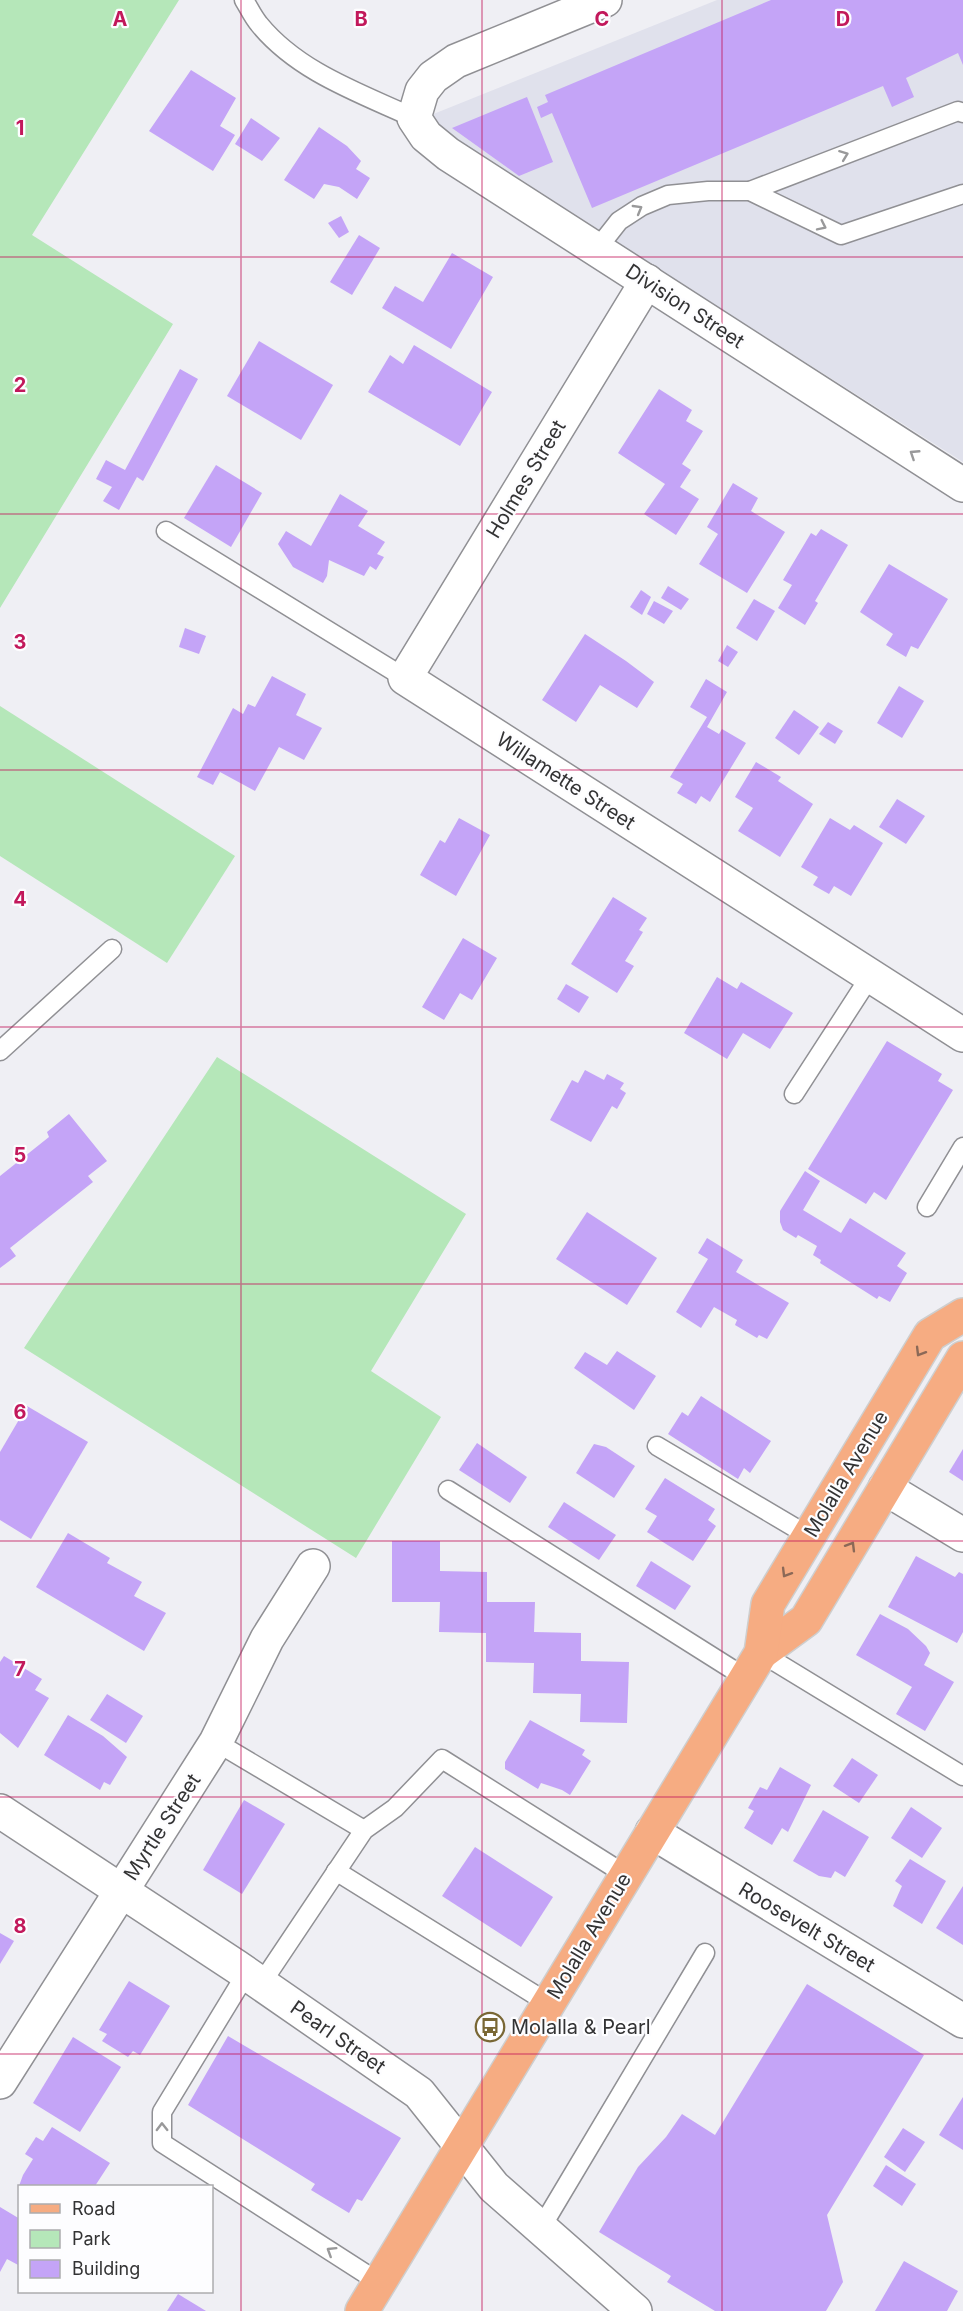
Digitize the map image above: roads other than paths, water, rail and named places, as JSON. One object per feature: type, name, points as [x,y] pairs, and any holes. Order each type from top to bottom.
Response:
[{"type":"main road","name":"Molalla Avenue","points":[[362,2311],[753,1666],[768,1604],[808,1536],[930,1335],[963,1315]]},
{"type":"main road","name":"Molalla Avenue","points":[[753,1666],[806,1620],[963,1358]]},
{"type":"street","points":[[414,118],[422,91],[434,77],[456,61],[605,0]]},
{"type":"street","name":"Division Street","points":[[414,118],[426,136],[448,154],[963,485]]},
{"type":"street","name":"Holmes Street","points":[[405,678],[646,281]]},
{"type":"street","name":"Willamette Street","points":[[405,678],[963,1035]]},
{"type":"street","points":[[885,1488],[963,1535]]},
{"type":"street","name":"Myrtle Street","points":[[0,2082],[216,1742],[267,1638],[313,1566]]},
{"type":"street","name":"Pearl Street","points":[[0,1811],[254,1979],[419,2093],[494,2187],[635,2311]]},
{"type":"street","name":"Roosevelt Street","points":[[652,1832],[963,2021]]},
{"type":"lane","points":[[244,0],[258,24],[298,59],[333,81],[414,118]]},
{"type":"lane","points":[[597,249],[619,221],[642,206],[668,195],[708,191],[750,191],[958,111],[963,113]]},
{"type":"lane","points":[[750,191],[840,235],[963,194]]},
{"type":"lane","name":"Willamette Street","points":[[166,531],[405,678]]},
{"type":"lane","points":[[0,1051],[112,949]]},
{"type":"lane","points":[[794,1094],[871,975]]},
{"type":"lane","points":[[927,1207],[963,1147]]},
{"type":"lane","points":[[657,1446],[808,1536]]},
{"type":"lane","points":[[448,1490],[753,1666],[963,1776]]},
{"type":"lane","points":[[216,1742],[364,1830]]},
{"type":"lane","points":[[380,2283],[162,2143],[162,2112],[254,1979],[336,1871],[364,1830],[395,1808],[442,1759],[626,1875]]},
{"type":"lane","points":[[336,1871],[549,2003]]},
{"type":"lane","points":[[541,2228],[705,1953]]},
{"type":"place","name":"Molalla & Pearl","points":[[490,2027]]}]
